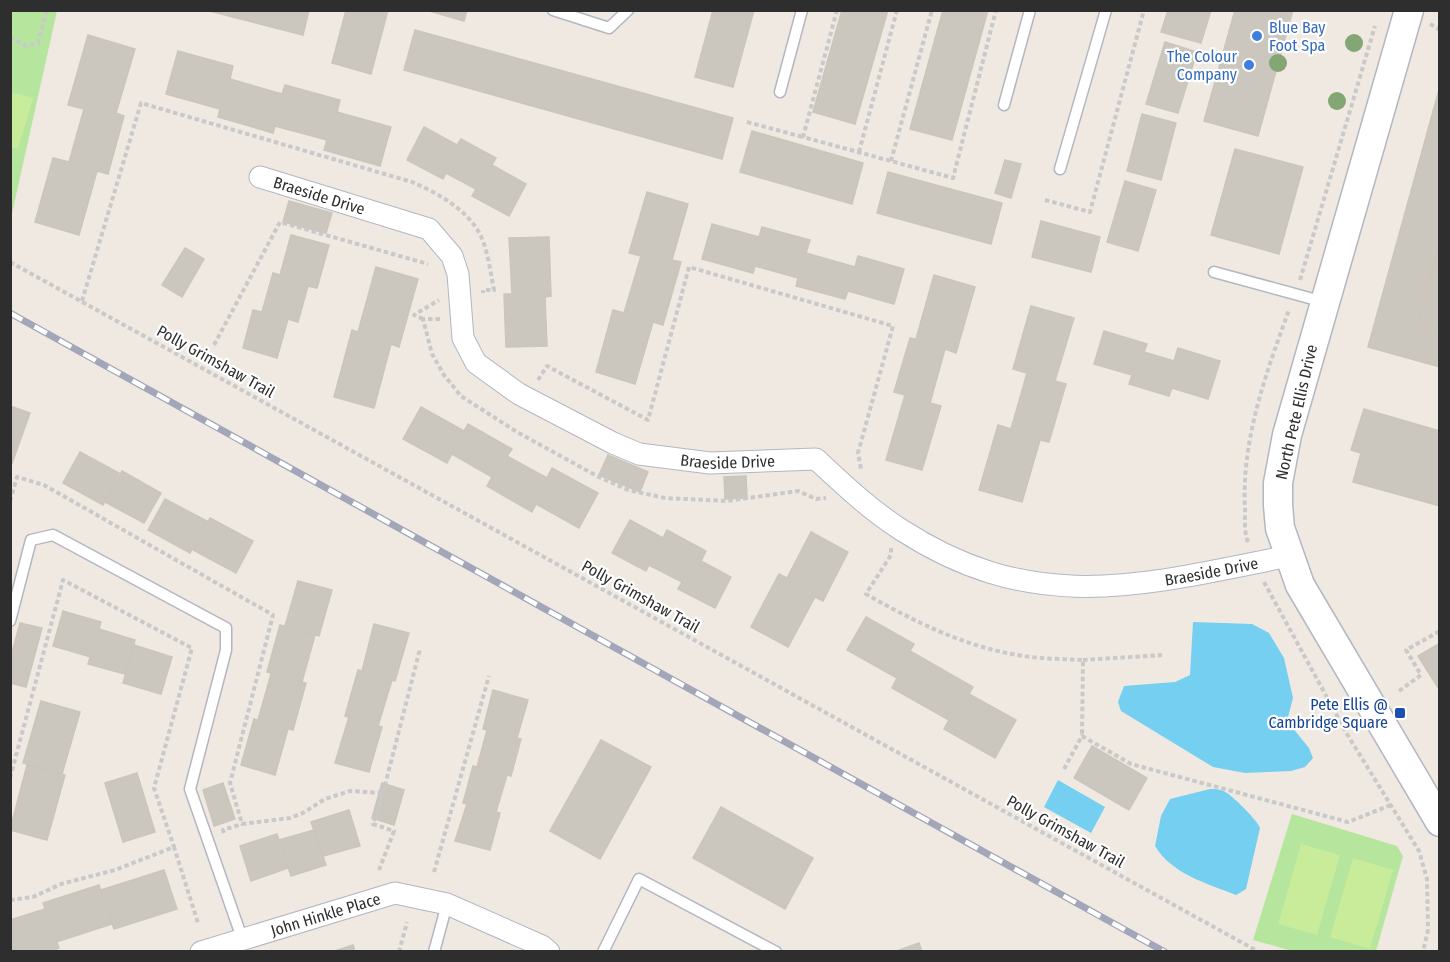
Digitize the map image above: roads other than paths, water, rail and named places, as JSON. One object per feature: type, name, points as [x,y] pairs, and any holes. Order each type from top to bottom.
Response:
[{"type":"street","name":"North Pete Ellis Drive","points":[[1409,10],[1287,435],[1278,483],[1280,528],[1300,585],[1440,822]]},
{"type":"street","name":"Braeside Drive","points":[[260,177],[429,229],[452,256],[458,274],[463,338],[476,363],[519,394],[639,454],[710,463],[816,459],[868,506],[934,549],[970,566],[1032,583],[1094,588],[1183,576],[1289,556]]},
{"type":"street","name":"John Hinkle Place","points":[[201,951],[395,893],[447,904],[549,951]]},
{"type":"lane","points":[[553,10],[609,28],[628,10]]},
{"type":"lane","points":[[780,92],[802,10]]},
{"type":"lane","points":[[1004,105],[1030,10]]},
{"type":"lane","points":[[1060,169],[1106,10]]},
{"type":"lane","points":[[1214,272],[1324,302]]},
{"type":"lane","points":[[10,621],[31,540],[53,535],[226,628],[226,650],[190,789],[242,938]]},
{"type":"lane","points":[[603,951],[639,879],[776,951]]},
{"type":"lane","points":[[434,951],[447,904]]},
{"type":"water","points":[[1193,622],[1252,624],[1269,633],[1284,658],[1293,698],[1287,721],[1309,748],[1313,758],[1305,767],[1291,771],[1245,773],[1213,767],[1121,711],[1118,702],[1124,686],[1175,682],[1190,675]]},
{"type":"water","points":[[1058,780],[1105,807],[1091,833],[1044,807]]},
{"type":"water","points":[[1210,789],[1228,794],[1250,814],[1260,828],[1246,889],[1236,895],[1180,871],[1162,856],[1155,846],[1161,816],[1170,799]]},
{"type":"railway","points":[[10,313],[1165,952]]},
{"type":"place","name":"Blue Bay Foot Spa","points":[[1257,36]]},
{"type":"place","name":"The Colour Company","points":[[1249,65]]},
{"type":"place","name":"Pete Ellis @ Cambridge Square","points":[[1400,713]]}]
